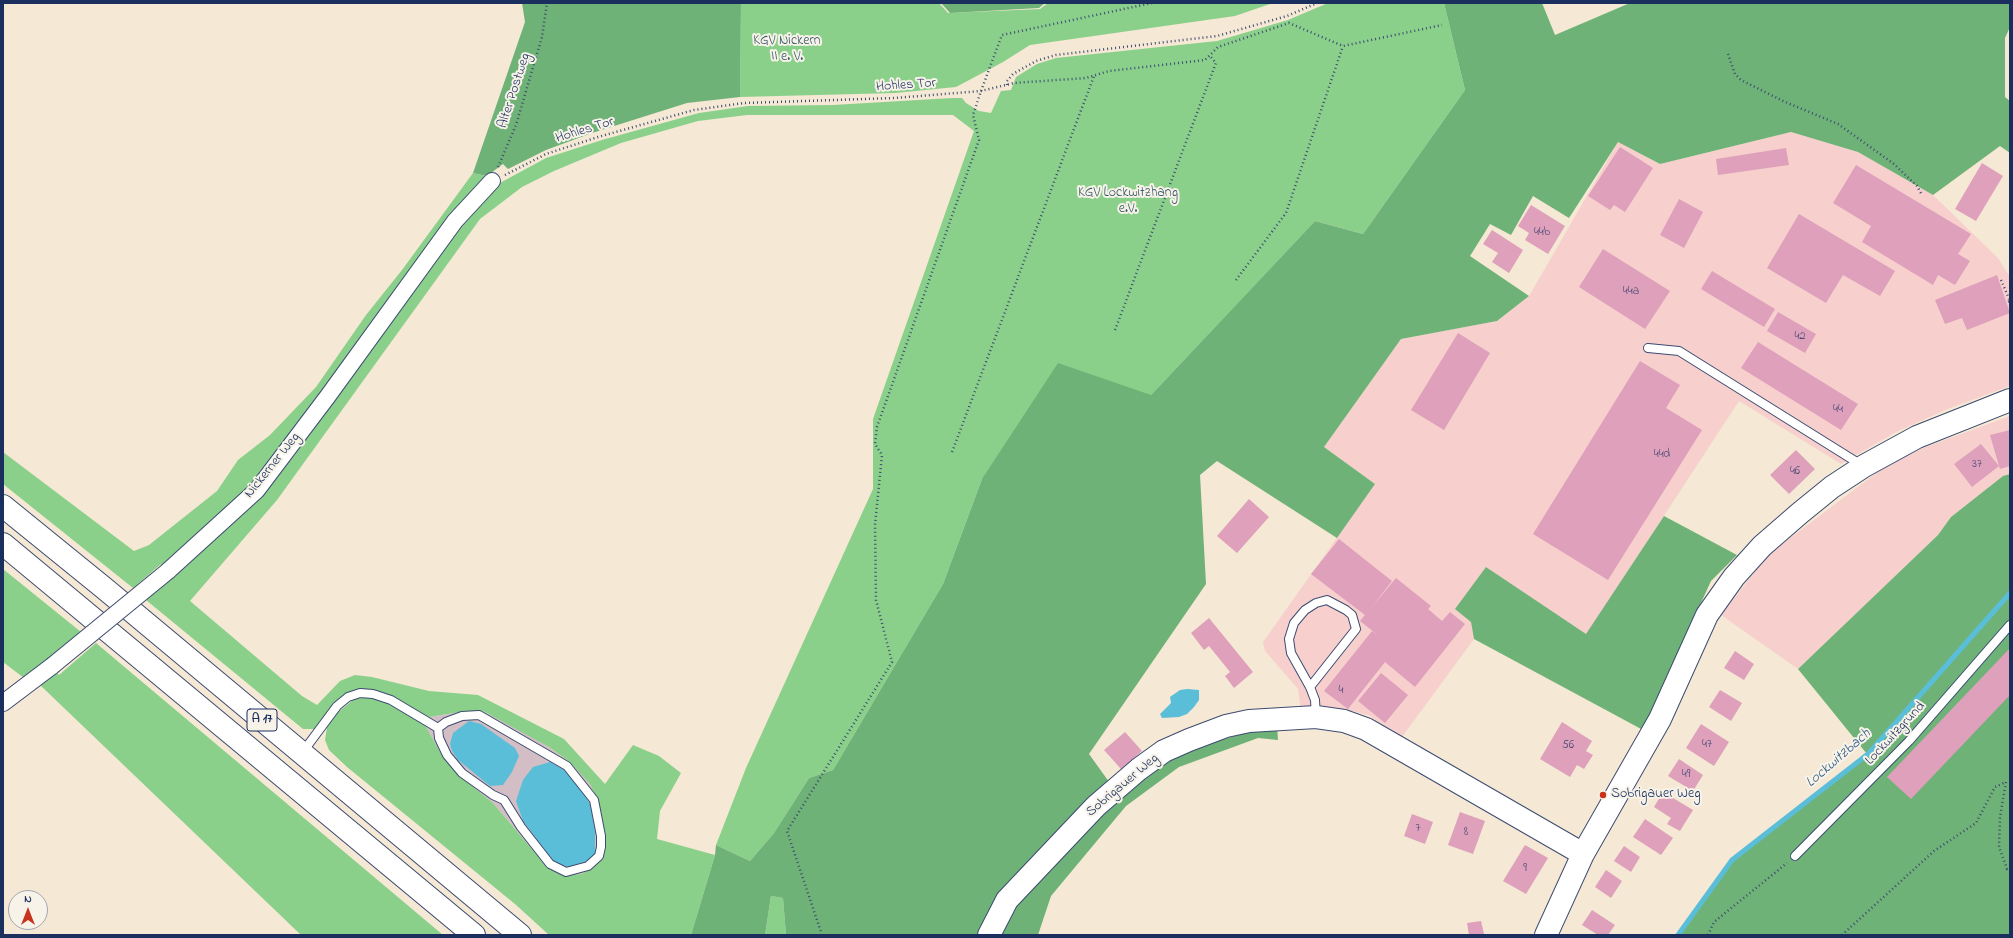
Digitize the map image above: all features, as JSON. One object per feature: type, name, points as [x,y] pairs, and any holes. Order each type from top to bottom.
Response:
[{"type":"main road","points":[[1546,935],[1583,854],[1660,719],[1707,615],[1734,577],[1762,546],[1800,513],[1832,487],[1864,466],[1917,437],[2010,400]]},
{"type":"main road","name":"A 17","points":[[3,506],[104,588],[520,935]]},
{"type":"main road","name":"A 17","points":[[3,544],[474,935]]},
{"type":"main road","name":"Sobrigauer Weg","points":[[989,935],[1007,900],[1096,806],[1139,769],[1164,751],[1218,729],[1249,721],[1316,718],[1344,721],[1366,729],[1583,854]]},
{"type":"street","name":"Nickerner Weg","points":[[3,703],[52,666],[168,571],[257,490],[328,396],[455,221],[492,181]]},
{"type":"lane","points":[[1648,348],[1679,352],[1864,466]]},
{"type":"lane","points":[[1310,687],[1356,629],[1352,615],[1346,610],[1327,600],[1316,603],[1304,610],[1294,623],[1289,639],[1291,652],[1310,687],[1315,700],[1316,718]]},
{"type":"lane","name":"Lockwitzgrund","points":[[1795,856],[1909,741],[2010,625]]},
{"type":"lane","points":[[302,753],[337,706],[348,697],[360,693],[373,694],[391,700],[438,728]]},
{"type":"lane","points":[[479,715],[567,766],[594,800],[601,836],[599,856],[588,866],[566,872],[550,864],[520,827],[504,800],[493,795],[462,773],[447,755],[439,738],[438,728],[446,722],[462,716],[479,715]]},
{"type":"path","name":"Alter Postweg","points":[[492,181],[516,125],[542,37],[547,3]]},
{"type":"path","points":[[822,935],[787,831],[892,662],[876,600],[876,525],[882,455],[875,444],[876,427],[979,140],[974,115],[981,91],[1002,35],[1152,3]]},
{"type":"path","points":[[1007,85],[1007,81],[1013,74],[1036,61],[1056,55],[1216,36],[1287,16],[1317,3]]},
{"type":"path","points":[[1287,16],[1289,23],[1343,46],[1442,25]]},
{"type":"path","name":"Hohles Tor","points":[[492,181],[546,154],[598,137],[694,110],[744,102],[895,98],[981,91],[1007,85],[1068,81],[1094,76],[1109,71],[1205,60],[1218,47],[1289,23]]},
{"type":"path","points":[[1236,280],[1286,213],[1343,46]]},
{"type":"path","points":[[1728,54],[1735,74],[1740,80],[1783,101],[1838,124],[1894,164],[1917,186],[1922,195]]},
{"type":"path","points":[[1115,330],[1216,63],[1210,56]]},
{"type":"path","points":[[952,452],[1094,76]]},
{"type":"path","points":[[2001,280],[2010,301],[2008,302]]},
{"type":"path","points":[[1842,935],[1934,852],[1976,823],[1995,787],[2006,782],[2000,817],[1999,847],[2007,869],[2010,867]]},
{"type":"path","points":[[1708,935],[1714,922],[1795,856]]},
{"type":"shaded area","points":[[1791,132],[1858,152],[1933,195],[1998,258],[2010,277],[2010,386],[1950,408],[1896,432],[1841,464],[1739,401],[1586,635],[1486,567],[1471,622],[1474,639],[1402,737],[1368,715],[1352,711],[1328,709],[1301,711],[1298,689],[1265,651],[1263,642],[1375,484],[1324,447],[1401,339],[1497,321],[1529,296],[1618,142],[1660,164]]},
{"type":"shaded area","points":[[2010,416],[2010,474],[2003,476],[1951,517],[1938,535],[1798,669],[1721,615],[1769,554],[1887,465],[1923,448]]},
{"type":"shaded area","points":[[467,711],[483,711],[523,732],[549,747],[570,762],[580,772],[590,784],[597,799],[602,817],[606,847],[603,859],[598,864],[582,874],[566,875],[548,868],[493,803],[458,775],[440,752],[424,723],[429,717]]},
{"type":"green space","points":[[522,3],[741,3],[740,97],[687,103],[592,133],[546,150],[508,169],[503,164],[487,176],[473,173],[525,22]]},
{"type":"green space","name":"KGV Nickern II e. V.","points":[[741,3],[939,3],[948,13],[1040,9],[1048,3],[1273,3],[1235,16],[1030,45],[1003,62],[956,87],[895,93],[740,97]]},
{"type":"green space","points":[[941,3],[1045,3],[1039,8],[950,13]]},
{"type":"green space","name":"KGV Lockwitzhang e.V.","points":[[1328,3],[1444,3],[1465,90],[1363,234],[1315,221],[1151,395],[982,479],[943,584],[833,770],[809,778],[774,833],[750,861],[716,845],[746,768],[873,489],[873,419],[974,131],[953,115],[747,115],[698,121],[621,143],[554,171],[522,187],[480,219],[277,500],[190,601],[302,696],[317,705],[340,681],[355,675],[372,677],[429,691],[478,695],[564,739],[605,784],[633,745],[659,756],[681,773],[660,811],[657,839],[715,855],[691,935],[549,935],[515,904],[347,767],[329,750],[325,740],[327,727],[338,712],[357,697],[371,698],[390,703],[424,723],[440,752],[458,775],[493,803],[548,868],[566,875],[582,874],[603,859],[606,847],[602,817],[597,799],[590,784],[570,762],[549,747],[483,711],[467,711],[429,717],[394,698],[362,691],[314,729],[303,729],[146,600],[173,578],[171,575],[241,516],[294,456],[464,220],[498,184],[546,158],[602,140],[699,113],[748,106],[833,105],[962,98],[966,103],[979,111],[991,113],[1001,91],[1011,90],[1016,77],[1037,64],[1056,58],[1217,41],[1288,20]]},
{"type":"green space","points":[[1444,3],[1542,3],[1555,35],[1630,3],[2010,3],[2010,27],[2005,38],[2005,97],[2010,101],[2010,153],[2000,146],[1933,195],[1858,152],[1791,132],[1660,164],[1618,142],[1569,218],[1533,196],[1511,235],[1490,224],[1470,256],[1529,296],[1497,321],[1401,339],[1324,447],[1375,484],[1337,538],[1217,461],[1200,475],[1206,584],[1089,754],[1117,793],[1163,758],[1267,726],[1277,726],[1278,740],[1258,738],[1179,767],[1126,806],[1051,896],[1038,935],[786,935],[783,898],[771,896],[765,935],[691,935],[715,855],[716,845],[750,861],[774,833],[809,778],[833,770],[943,584],[982,479],[1058,363],[1151,395],[1315,221],[1363,234],[1465,90]]},
{"type":"green space","points":[[473,173],[487,176],[233,508],[164,567],[161,564],[133,588],[3,484],[3,452],[134,551],[149,545],[217,491],[238,460],[270,435],[316,387],[366,315],[402,270]]},
{"type":"green space","points":[[2010,474],[2010,935],[1678,935],[1732,860],[1867,754],[1798,669],[1938,535],[1951,517],[2003,476]]},
{"type":"green space","points":[[1664,516],[1737,555],[1711,581],[1643,730],[1474,639],[1471,622],[1455,609],[1486,567],[1586,634]]},
{"type":"green space","points":[[3,569],[81,632],[24,678],[3,662]]},
{"type":"green space","points":[[96,643],[443,935],[301,935],[39,684],[55,670],[59,675]]},
{"type":"green space","points":[[771,896],[783,898],[786,935],[765,935]]},
{"type":"water","points":[[1180,690],[1199,690],[1199,700],[1194,707],[1187,714],[1179,717],[1162,718],[1160,714],[1171,703],[1170,697]]},
{"type":"water","points":[[469,721],[481,724],[515,748],[519,756],[512,772],[503,785],[490,786],[458,760],[452,751],[450,744],[453,733]]},
{"type":"water","points":[[550,762],[564,770],[582,791],[590,804],[595,832],[595,854],[587,861],[568,867],[553,861],[523,821],[516,801],[523,780],[533,767]]},
{"type":"building","points":[[1620,147],[1653,168],[1625,212],[1614,205],[1610,210],[1588,196]]},
{"type":"building","points":[[1786,148],[1789,165],[1718,175],[1716,159]]},
{"type":"building","points":[[1982,163],[2003,176],[1976,221],[1955,209]]},
{"type":"building","points":[[1856,165],[1971,234],[1958,254],[1970,261],[1955,285],[1938,275],[1933,285],[1862,242],[1871,226],[1833,203]]},
{"type":"building","points":[[1679,199],[1703,212],[1684,248],[1660,235]]},
{"type":"building","points":[[1531,205],[1565,226],[1548,254],[1525,240],[1529,233],[1518,226]]},
{"type":"building","points":[[1799,214],[1895,271],[1880,296],[1843,275],[1826,303],[1767,268]]},
{"type":"building","points":[[1492,230],[1523,250],[1509,273],[1492,262],[1498,253],[1483,244]]},
{"type":"building","points":[[1603,249],[1670,291],[1645,329],[1579,287]]},
{"type":"building","points":[[1712,271],[1775,309],[1764,327],[1701,289]]},
{"type":"building","points":[[1997,275],[2010,313],[1967,330],[1962,318],[1945,324],[1935,300]]},
{"type":"building","points":[[1778,312],[1816,334],[1805,353],[1767,331]]},
{"type":"building","points":[[1458,333],[1490,353],[1444,430],[1411,410]]},
{"type":"building","points":[[1758,342],[1858,404],[1841,430],[1741,368]]},
{"type":"building","points":[[1640,361],[1680,385],[1666,408],[1702,430],[1608,580],[1533,534]]},
{"type":"building","points":[[2010,430],[2010,466],[2000,469],[1990,435]]},
{"type":"building","points":[[1981,444],[1999,466],[1972,487],[1954,464]]},
{"type":"building","points":[[1796,450],[1815,469],[1789,494],[1770,475]]},
{"type":"building","points":[[1249,499],[1269,517],[1237,553],[1217,536]]},
{"type":"building","points":[[1339,539],[1392,581],[1371,608],[1396,578],[1431,606],[1428,609],[1442,621],[1450,612],[1465,624],[1415,687],[1385,662],[1348,709],[1324,691],[1372,631],[1379,636],[1360,621],[1365,615],[1311,574]]},
{"type":"building","points":[[1209,618],[1253,672],[1234,688],[1225,676],[1230,672],[1209,646],[1204,650],[1191,633]]},
{"type":"building","points":[[2010,648],[2010,695],[1911,799],[1887,777]]},
{"type":"building","points":[[1735,651],[1754,664],[1744,680],[1724,668]]},
{"type":"building","points":[[1381,673],[1408,695],[1385,723],[1358,701]]},
{"type":"building","points":[[1720,690],[1742,703],[1731,721],[1709,707]]},
{"type":"building","points":[[1562,722],[1592,741],[1586,751],[1593,755],[1584,769],[1577,765],[1570,777],[1540,759]]},
{"type":"building","points":[[1701,724],[1729,742],[1714,766],[1686,748]]},
{"type":"building","points":[[1125,732],[1142,751],[1121,769],[1104,750]]},
{"type":"building","points":[[1679,759],[1703,775],[1693,791],[1668,776]]},
{"type":"building","points":[[1663,792],[1693,810],[1680,831],[1667,824],[1671,818],[1654,807]]},
{"type":"building","points":[[1460,812],[1485,821],[1473,854],[1448,845]]},
{"type":"building","points":[[1412,814],[1433,822],[1425,844],[1404,836]]},
{"type":"building","points":[[1645,819],[1673,838],[1661,855],[1633,837]]},
{"type":"building","points":[[1525,845],[1548,858],[1526,894],[1503,881]]},
{"type":"building","points":[[1624,846],[1640,857],[1631,872],[1614,861]]},
{"type":"building","points":[[1606,870],[1622,881],[1611,898],[1595,887]]},
{"type":"building","points":[[1592,910],[1615,925],[1608,935],[1598,935],[1582,925]]},
{"type":"building","points":[[1481,921],[1484,934],[1469,935],[1467,923]]},
{"type":"waterway","name":"Lockwitzbach","points":[[1678,935],[1732,860],[1868,754],[2010,593]]},
{"type":"place","name":"Sobrigauer Weg","points":[[1603,795]]}]
